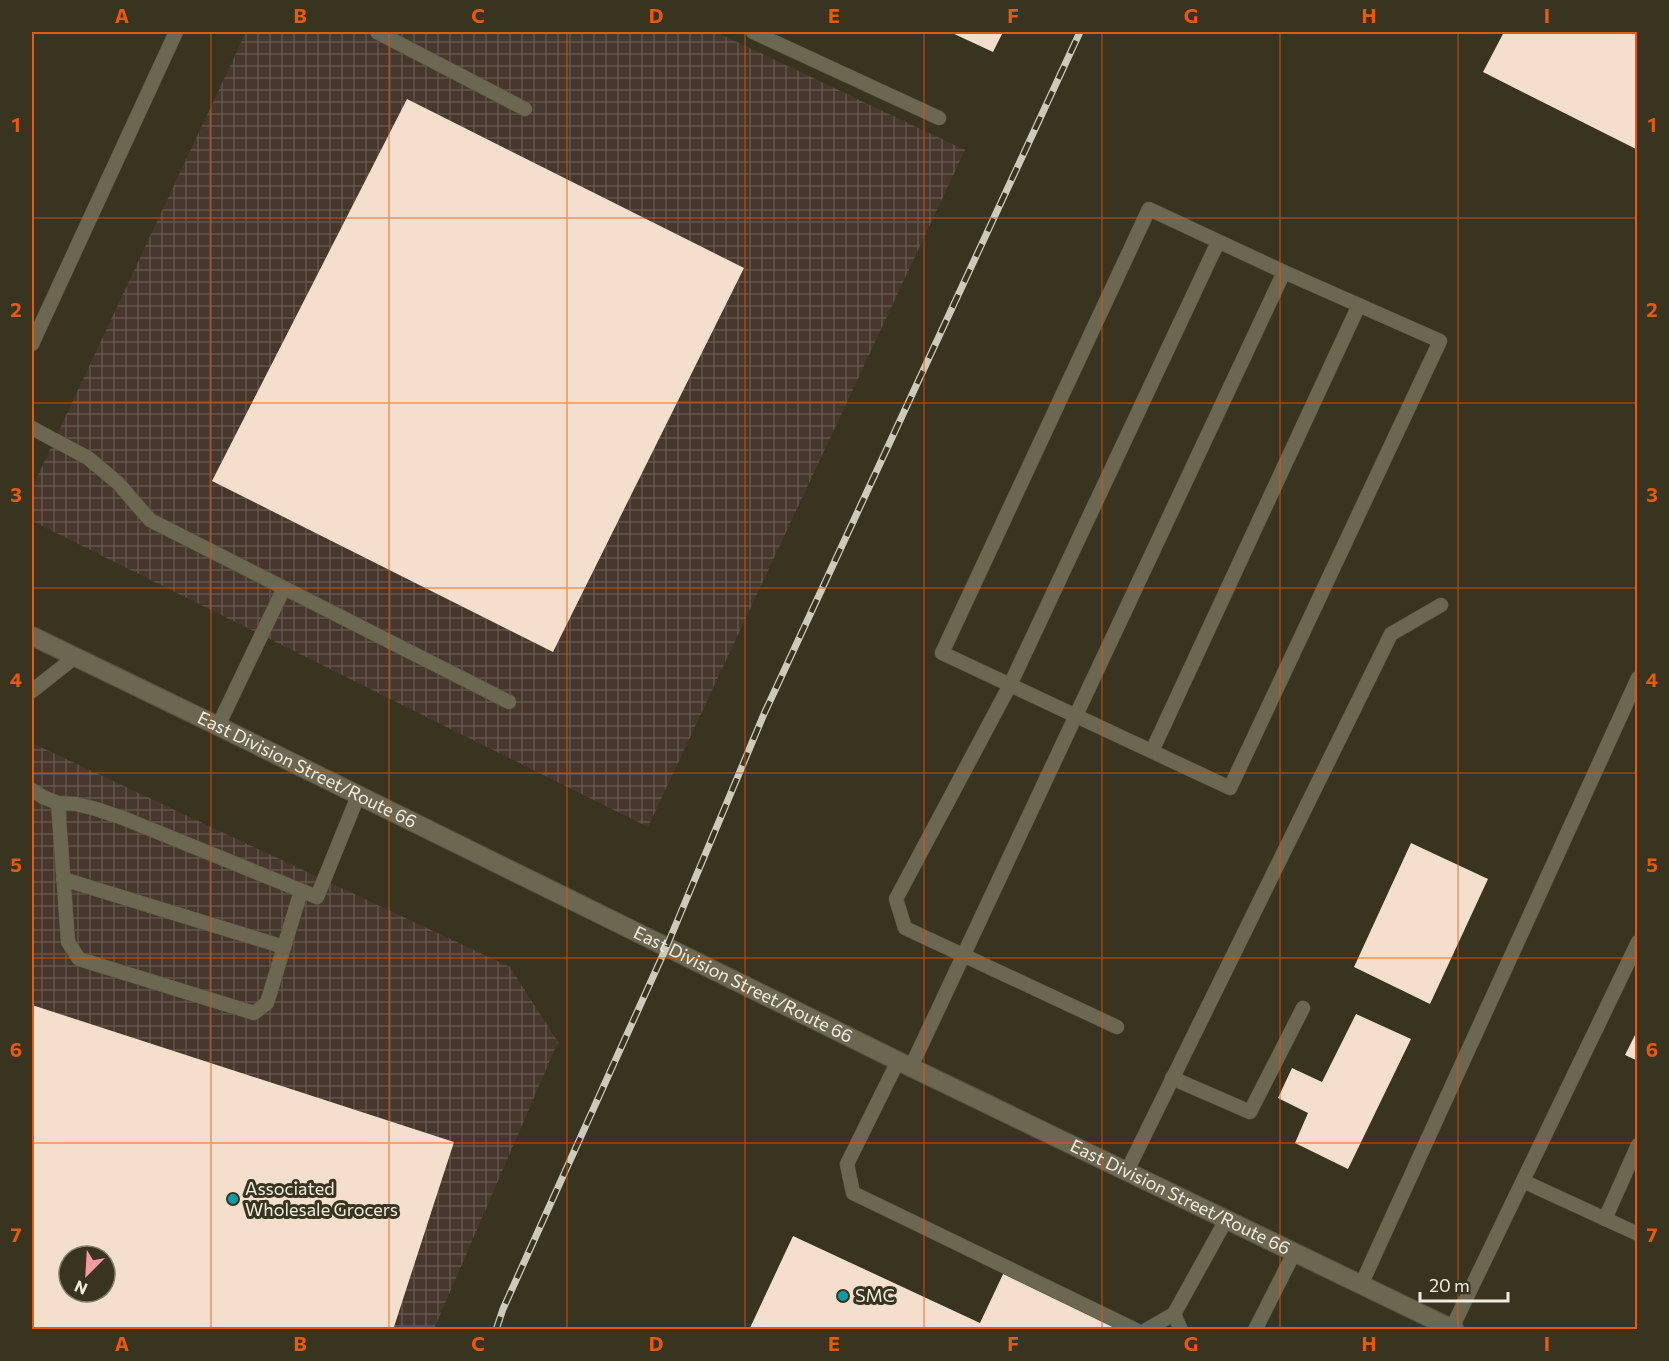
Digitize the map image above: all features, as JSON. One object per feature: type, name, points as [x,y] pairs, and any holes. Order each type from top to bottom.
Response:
[{"type":"main road","name":"East Division Street/Route 66","points":[[32,636],[905,1064],[1454,1329]]},
{"type":"lane","points":[[32,344],[176,32]]},
{"type":"lane","points":[[377,32],[525,109]]},
{"type":"lane","points":[[753,32],[939,118]]},
{"type":"lane","points":[[1149,209],[1284,272],[1440,341],[1230,788],[942,653],[1149,209]]},
{"type":"lane","points":[[1117,1027],[905,928],[896,899],[1010,685],[1218,242]]},
{"type":"lane","points":[[1136,1329],[853,1193],[848,1164],[964,956],[1284,272]]},
{"type":"lane","points":[[1152,751],[1359,305]]},
{"type":"lane","points":[[32,428],[88,458],[118,483],[150,520],[509,702]]},
{"type":"lane","points":[[218,726],[284,588]]},
{"type":"lane","points":[[1127,1171],[1390,634],[1441,605]]},
{"type":"lane","points":[[32,691],[75,657]]},
{"type":"lane","points":[[1361,1285],[1638,678]]},
{"type":"lane","points":[[32,790],[58,803],[76,804],[96,809],[317,897],[358,796]]},
{"type":"lane","points":[[58,803],[68,942],[79,959],[254,1013],[267,1003],[301,891]]},
{"type":"lane","points":[[63,879],[284,947]]},
{"type":"lane","points":[[1454,1329],[1638,942]]},
{"type":"lane","points":[[1172,1078],[1250,1112],[1303,1008]]},
{"type":"lane","points":[[1605,1219],[1638,1145]]},
{"type":"lane","points":[[1523,1181],[1638,1234]]},
{"type":"lane","points":[[1146,1329],[1174,1314],[1226,1220]]},
{"type":"lane","points":[[1255,1329],[1294,1253]]},
{"type":"lane","points":[[1174,1314],[1181,1329]]},
{"type":"shaded area","points":[[246,32],[716,32],[965,150],[648,827],[32,521],[32,488]]},
{"type":"shaded area","points":[[32,743],[510,967],[558,1042],[434,1329],[32,1330]]},
{"type":"building","points":[[950,32],[1003,32],[993,52]]},
{"type":"building","points":[[1504,32],[1638,32],[1638,150],[1483,72]]},
{"type":"building","points":[[407,99],[744,268],[553,652],[212,481]]},
{"type":"building","points":[[1411,843],[1488,879],[1430,1004],[1354,967]]},
{"type":"building","name":"Associated Wholesale Grocers","points":[[32,1005],[454,1142],[393,1330],[32,1330]]},
{"type":"building","points":[[1356,1014],[1411,1039],[1348,1169],[1295,1143],[1308,1113],[1278,1098],[1292,1068],[1322,1082]]},
{"type":"building","points":[[1638,1029],[1638,1061],[1625,1055]]},
{"type":"building","name":"SMC","points":[[793,1236],[980,1323],[1005,1270],[1124,1330],[749,1330]]},
{"type":"railway","points":[[496,1330],[503,1309],[666,948],[764,714],[1080,32]]},
{"type":"place","name":"Associated Wholesale Grocers","points":[[233,1199]]},
{"type":"place","name":"SMC","points":[[843,1296]]}]
